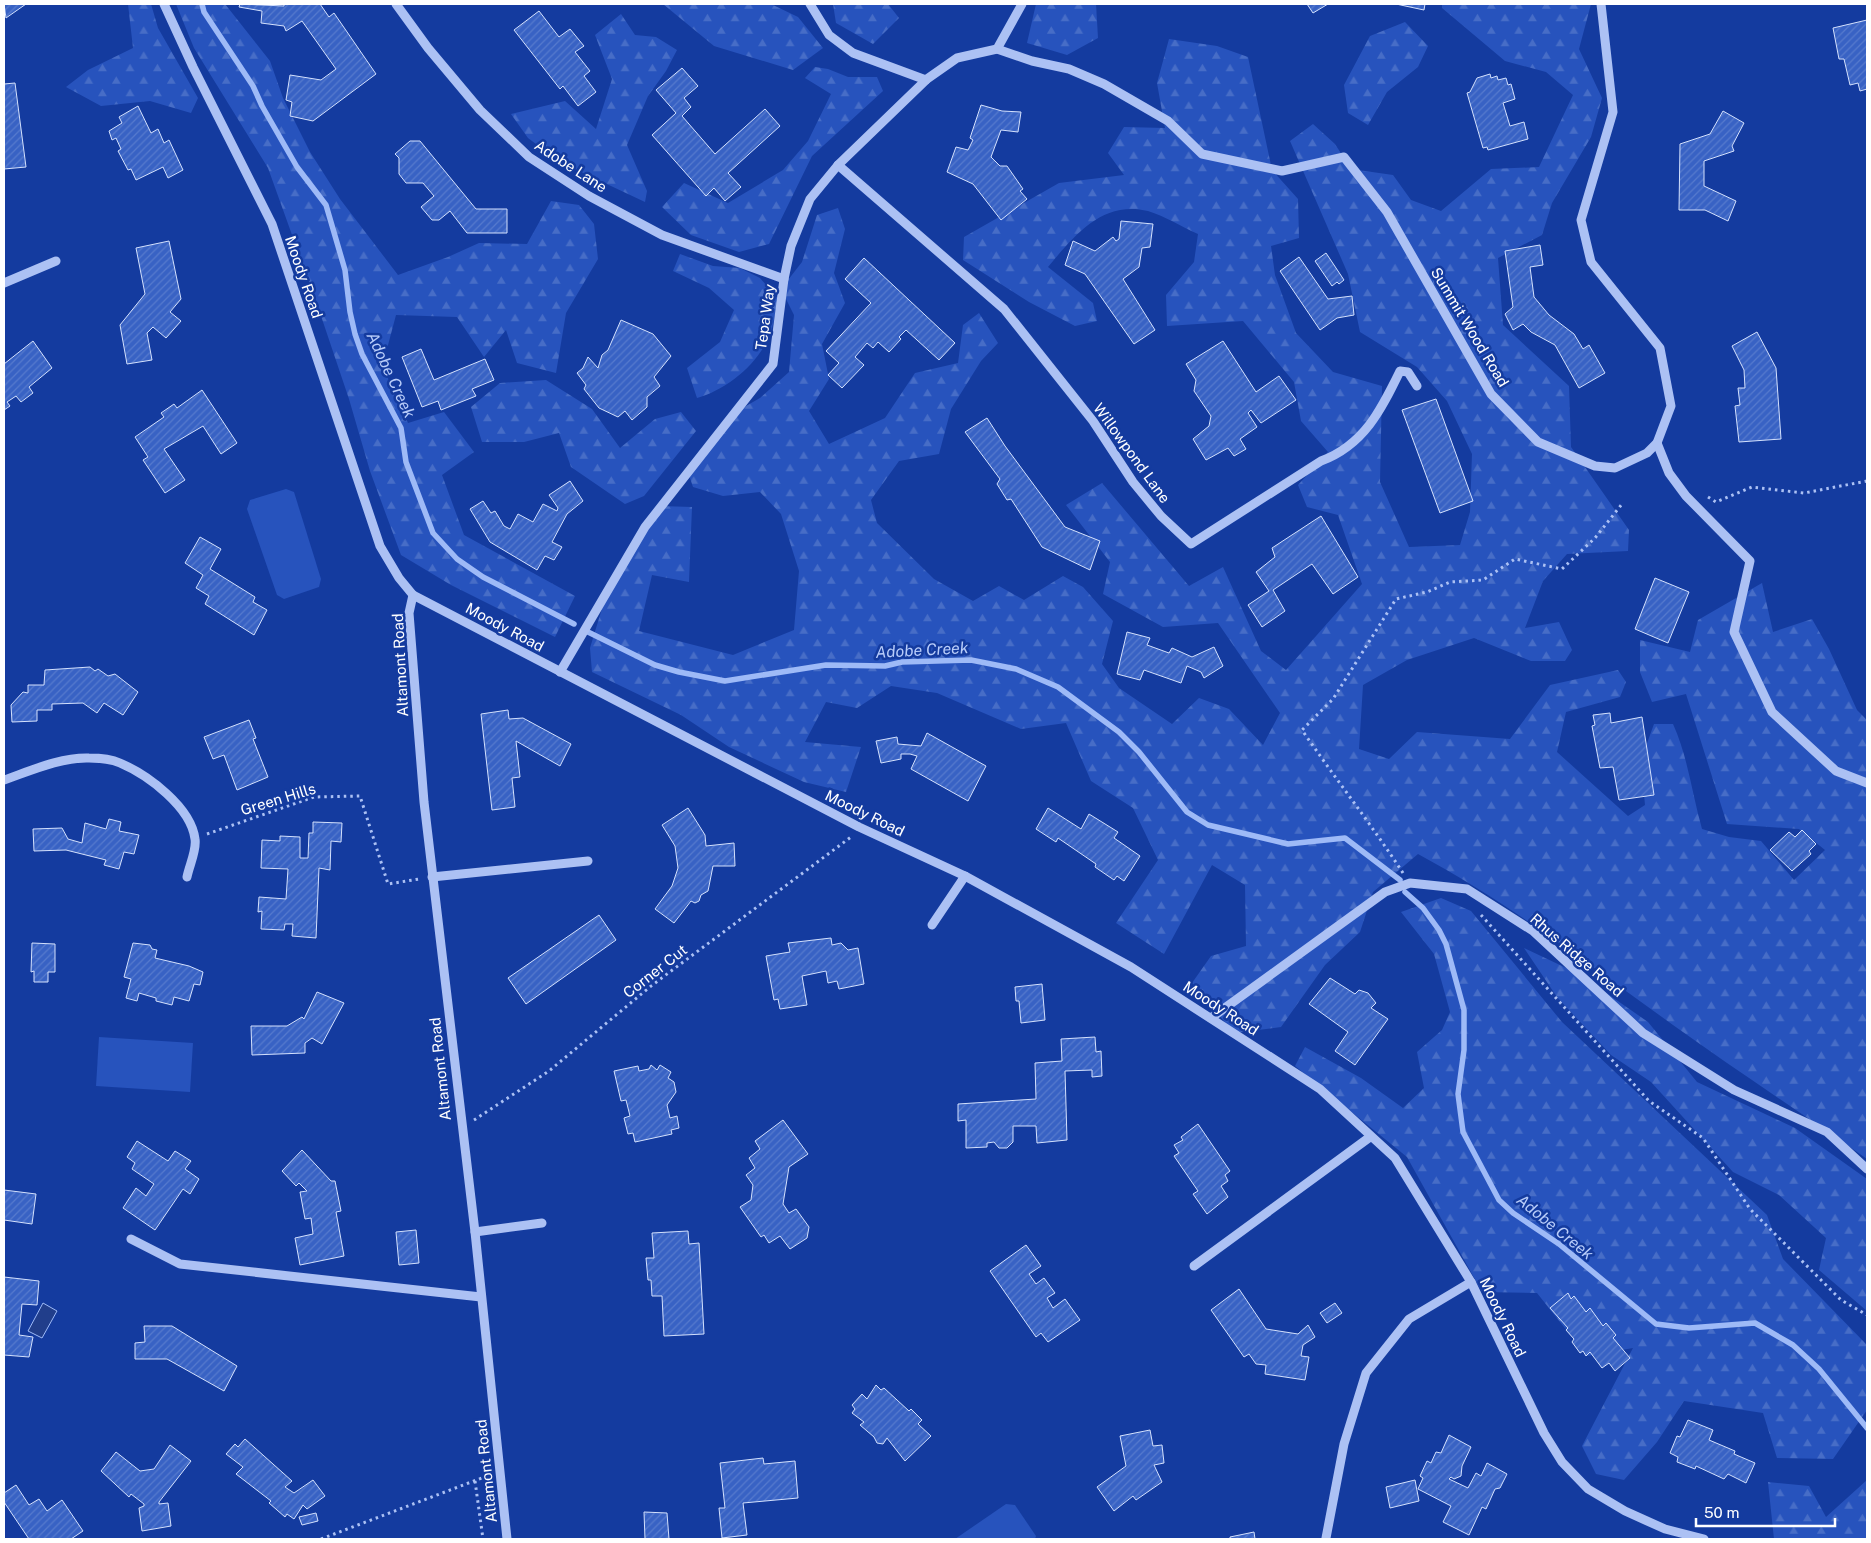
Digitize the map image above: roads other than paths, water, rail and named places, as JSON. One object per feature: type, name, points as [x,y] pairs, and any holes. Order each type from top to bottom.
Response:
[{"type":"street","name":"Moody Road","points":[[164,4],[192,67],[272,224],[380,546],[399,578],[413,595],[859,827],[965,876],[1131,967],[1320,1089],[1395,1158],[1471,1282],[1544,1433],[1562,1462],[1588,1489],[1625,1511],[1665,1528],[1704,1539]]},
{"type":"street","name":"Adobe Lane","points":[[396,4],[428,48],[480,110],[530,157],[589,196],[662,235],[784,279]]},
{"type":"street","points":[[810,4],[829,35],[853,53],[926,80]]},
{"type":"street","points":[[997,49],[1022,4]]},
{"type":"street","points":[[1601,4],[1613,112],[1581,220],[1591,262],[1660,348],[1671,406],[1657,443],[1669,473],[1686,496],[1750,562],[1734,632],[1772,712],[1836,771],[1867,783]]},
{"type":"street","name":"Tepa Way","points":[[560,672],[645,527],[773,364],[784,279],[791,246],[810,199],[838,165],[926,80],[957,58],[997,49]]},
{"type":"street","name":"Summit Wood Road","points":[[997,49],[1032,62],[1069,69],[1104,84],[1168,121],[1202,154],[1282,172],[1344,157],[1387,212],[1492,394],[1538,442],[1594,466],[1615,468],[1647,453],[1657,443]]},
{"type":"street","name":"Willowpond Lane","points":[[838,165],[1004,309],[1093,421],[1139,489],[1161,516],[1191,544],[1321,462],[1333,457],[1361,436],[1382,406],[1400,371],[1408,372],[1417,386]]},
{"type":"street","points":[[4,283],[56,261]]},
{"type":"street","name":"Altamont Road","points":[[413,595],[409,613],[432,876],[475,1232],[507,1539]]},
{"type":"street","points":[[4,780],[73,760],[87,758],[118,762],[138,772],[169,795],[190,824],[196,841],[187,877]]},
{"type":"street","points":[[432,876],[588,861]]},
{"type":"street","points":[[932,926],[965,876]]},
{"type":"street","name":"Rhus Ridge Road","points":[[1211,1018],[1385,892],[1410,883],[1468,889],[1533,931],[1643,1033],[1734,1090],[1828,1132],[1867,1169]]},
{"type":"street","points":[[1194,1266],[1370,1137]]},
{"type":"street","points":[[475,1232],[542,1223]]},
{"type":"street","points":[[131,1238],[180,1264],[481,1297]]},
{"type":"street","points":[[1326,1538],[1344,1444],[1366,1373],[1409,1319],[1471,1282]]},
{"type":"waterway","name":"Adobe Creek","points":[[202,4],[204,12],[253,86],[262,106],[297,167],[326,205],[345,270],[350,312],[355,334],[362,354],[401,428],[406,462],[433,533],[457,559],[483,577],[574,624]]},
{"type":"waterway","name":"Adobe Creek","points":[[588,632],[655,665],[725,681],[826,665],[885,666],[902,662],[971,660],[1016,669],[1058,687],[1119,732],[1139,752],[1187,812],[1208,825],[1288,844],[1345,838],[1400,880]]},
{"type":"waterway","name":"Adobe Creek","points":[[1405,892],[1423,908],[1439,930],[1446,944],[1464,1010],[1464,1050],[1458,1094],[1463,1132],[1499,1200],[1513,1213],[1559,1244],[1656,1324],[1689,1328],[1755,1323],[1793,1345],[1819,1369],[1867,1428]]}]
